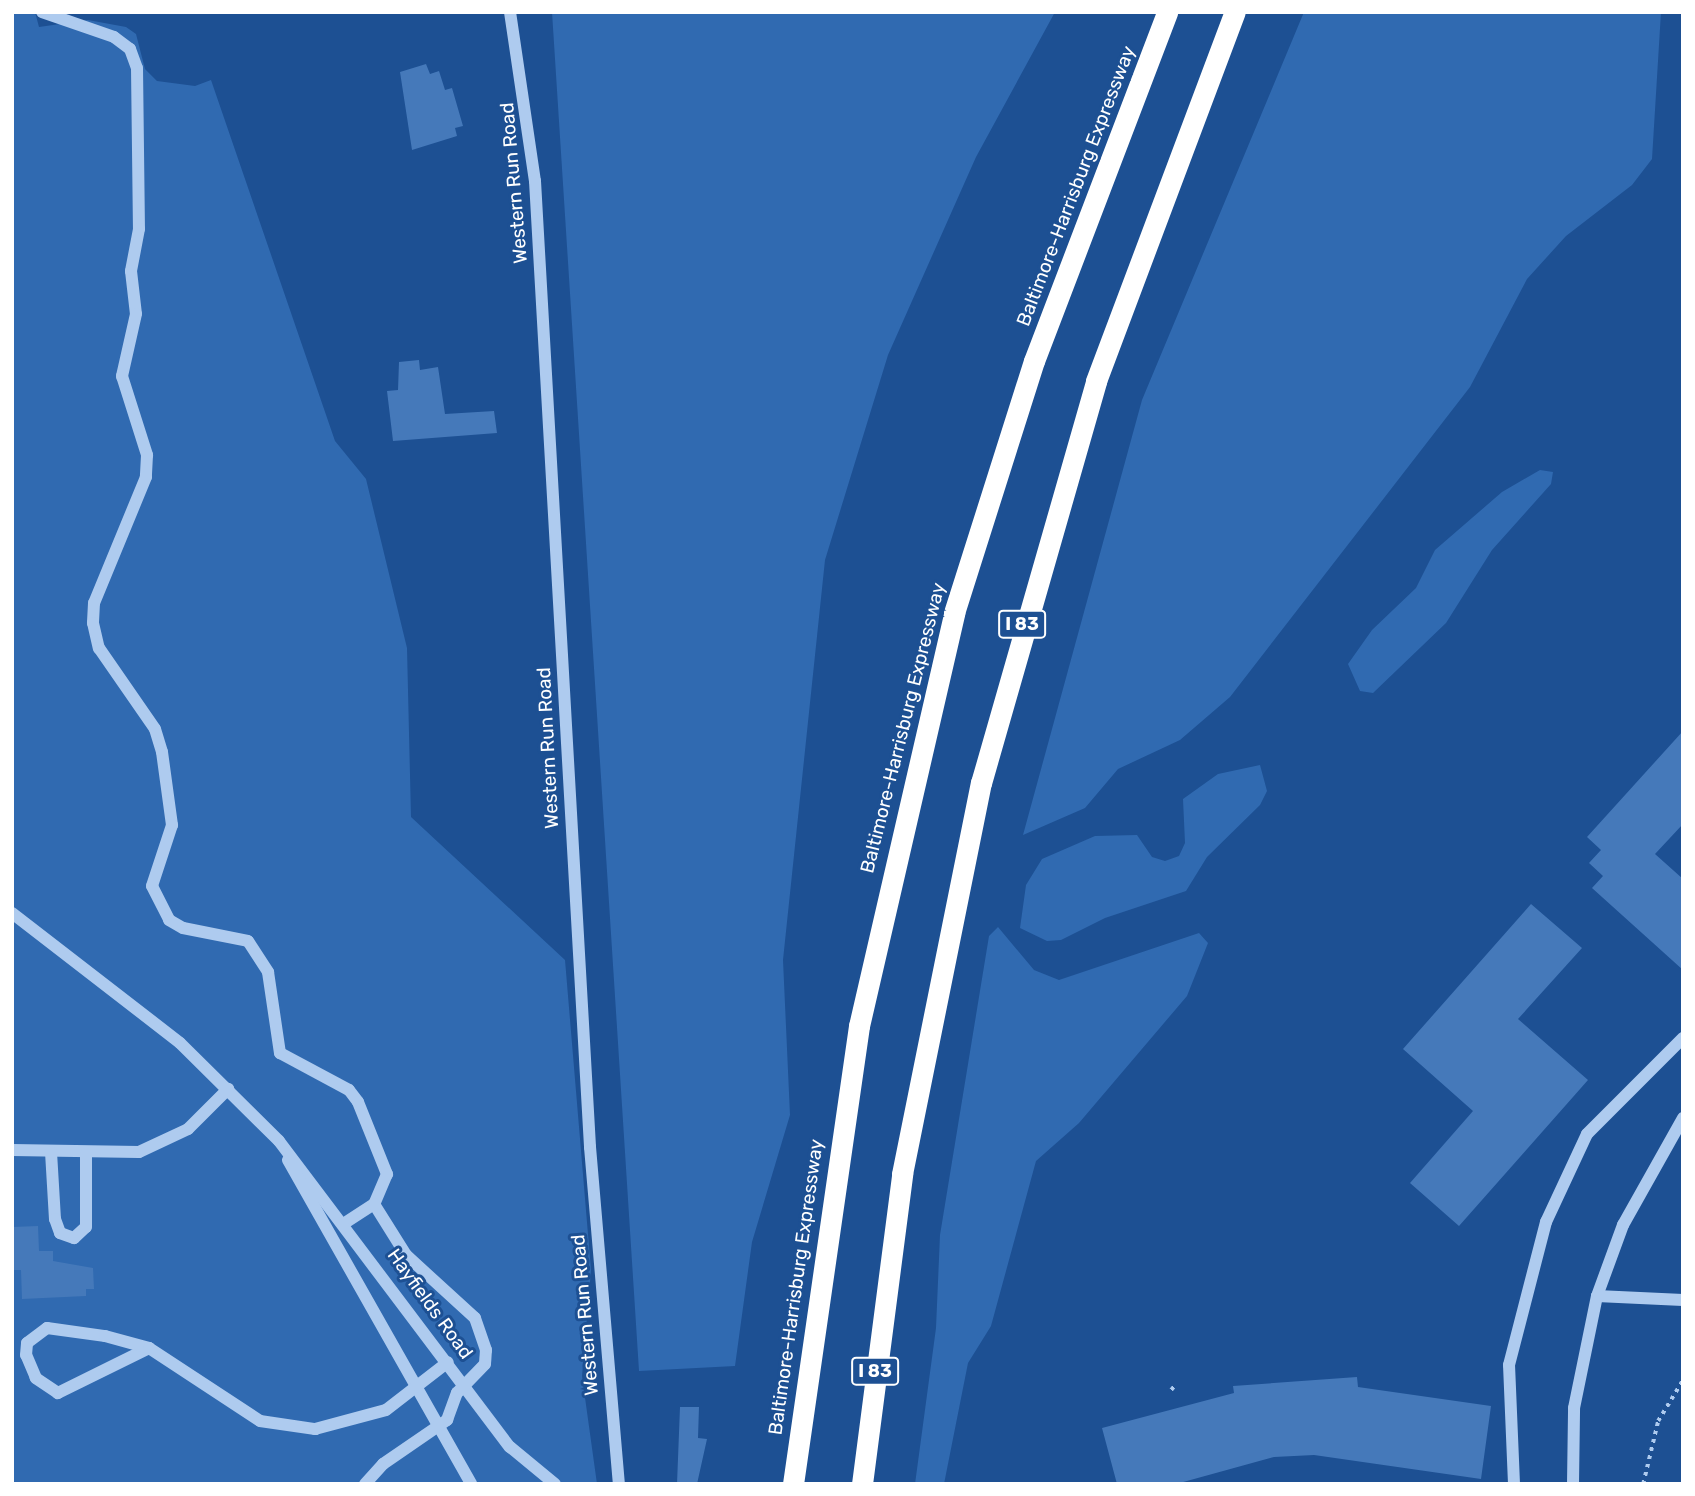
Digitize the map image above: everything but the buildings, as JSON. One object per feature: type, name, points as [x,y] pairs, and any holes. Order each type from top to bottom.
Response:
[{"type":"highway","name":"Baltimore-Harrisburg Expressway","points":[[793,1484],[856,1039],[950,625],[1034,361],[1167,12]]},
{"type":"highway","name":"I 83","points":[[862,1484],[911,1122],[985,769],[1096,381],[1235,12]]},
{"type":"street","points":[[42,12],[114,37],[130,49],[137,68],[139,229],[131,271],[136,314],[122,376],[147,455],[146,477],[94,603],[93,623],[99,648],[155,729],[168,777],[172,825],[152,886],[169,920],[196,933],[248,942],[268,972],[280,1054],[349,1090],[385,1158],[384,1188],[374,1205],[346,1222]]},
{"type":"street","name":"Western Run Road","points":[[510,12],[535,181],[590,1147],[619,1484]]},
{"type":"street","name":"Hayfields Road","points":[[12,913],[118,992],[228,1089],[279,1141],[346,1222],[523,1462],[555,1484]]},
{"type":"street","points":[[1514,1484],[1510,1365],[1520,1308],[1565,1171],[1609,1109],[1683,1038]]},
{"type":"street","points":[[12,1150],[116,1155],[164,1143],[228,1089]]},
{"type":"street","points":[[1573,1484],[1574,1408],[1597,1296],[1623,1225],[1683,1118]]},
{"type":"street","name":"Hayfields Road","points":[[279,1141],[413,1388],[471,1484]]},
{"type":"street","points":[[51,1152],[55,1219],[60,1233],[74,1238],[86,1227],[86,1153]]},
{"type":"street","points":[[365,1484],[383,1464],[437,1430],[466,1386],[485,1364],[478,1325],[406,1255],[374,1205]]},
{"type":"street","points":[[1597,1296],[1683,1300]]},
{"type":"street","points":[[149,1348],[58,1393],[36,1378],[26,1354],[27,1343],[47,1328],[149,1348],[237,1409],[287,1427],[364,1421],[448,1362]]},
{"type":"path","points":[[1643,1484],[1658,1421],[1683,1380]]},
{"type":"path","points":[[1171,1390],[1175,1385]]},
{"type":"shaded area","points":[[12,12],[35,12],[39,27],[88,20],[126,27],[136,34],[145,69],[157,81],[195,86],[211,80],[335,441],[366,479],[407,648],[411,817],[565,960],[591,1270],[582,1376],[597,1484],[12,1484]]},
{"type":"shaded area","points":[[552,12],[1055,12],[976,157],[888,355],[825,560],[783,960],[790,1115],[752,1242],[735,1366],[639,1371]]},
{"type":"shaded area","points":[[1304,12],[1661,12],[1652,159],[1632,185],[1566,236],[1527,279],[1470,387],[1230,697],[1180,740],[1118,769],[1085,808],[1023,835],[1142,400]]},
{"type":"shaded area","points":[[1540,470],[1553,472],[1551,484],[1492,550],[1446,623],[1373,693],[1360,691],[1348,664],[1372,630],[1416,588],[1435,550],[1502,492]]},
{"type":"shaded area","points":[[1260,765],[1267,791],[1260,805],[1207,857],[1186,891],[1105,918],[1061,940],[1047,941],[1020,928],[1026,885],[1042,859],[1095,836],[1137,835],[1152,857],[1165,861],[1179,856],[1185,843],[1183,799],[1218,774]]},
{"type":"shaded area","points":[[998,927],[1034,970],[1059,980],[1199,933],[1208,943],[1187,996],[1079,1123],[1036,1161],[991,1326],[968,1363],[944,1484],[915,1484],[936,1328],[940,1235],[989,936]]}]
